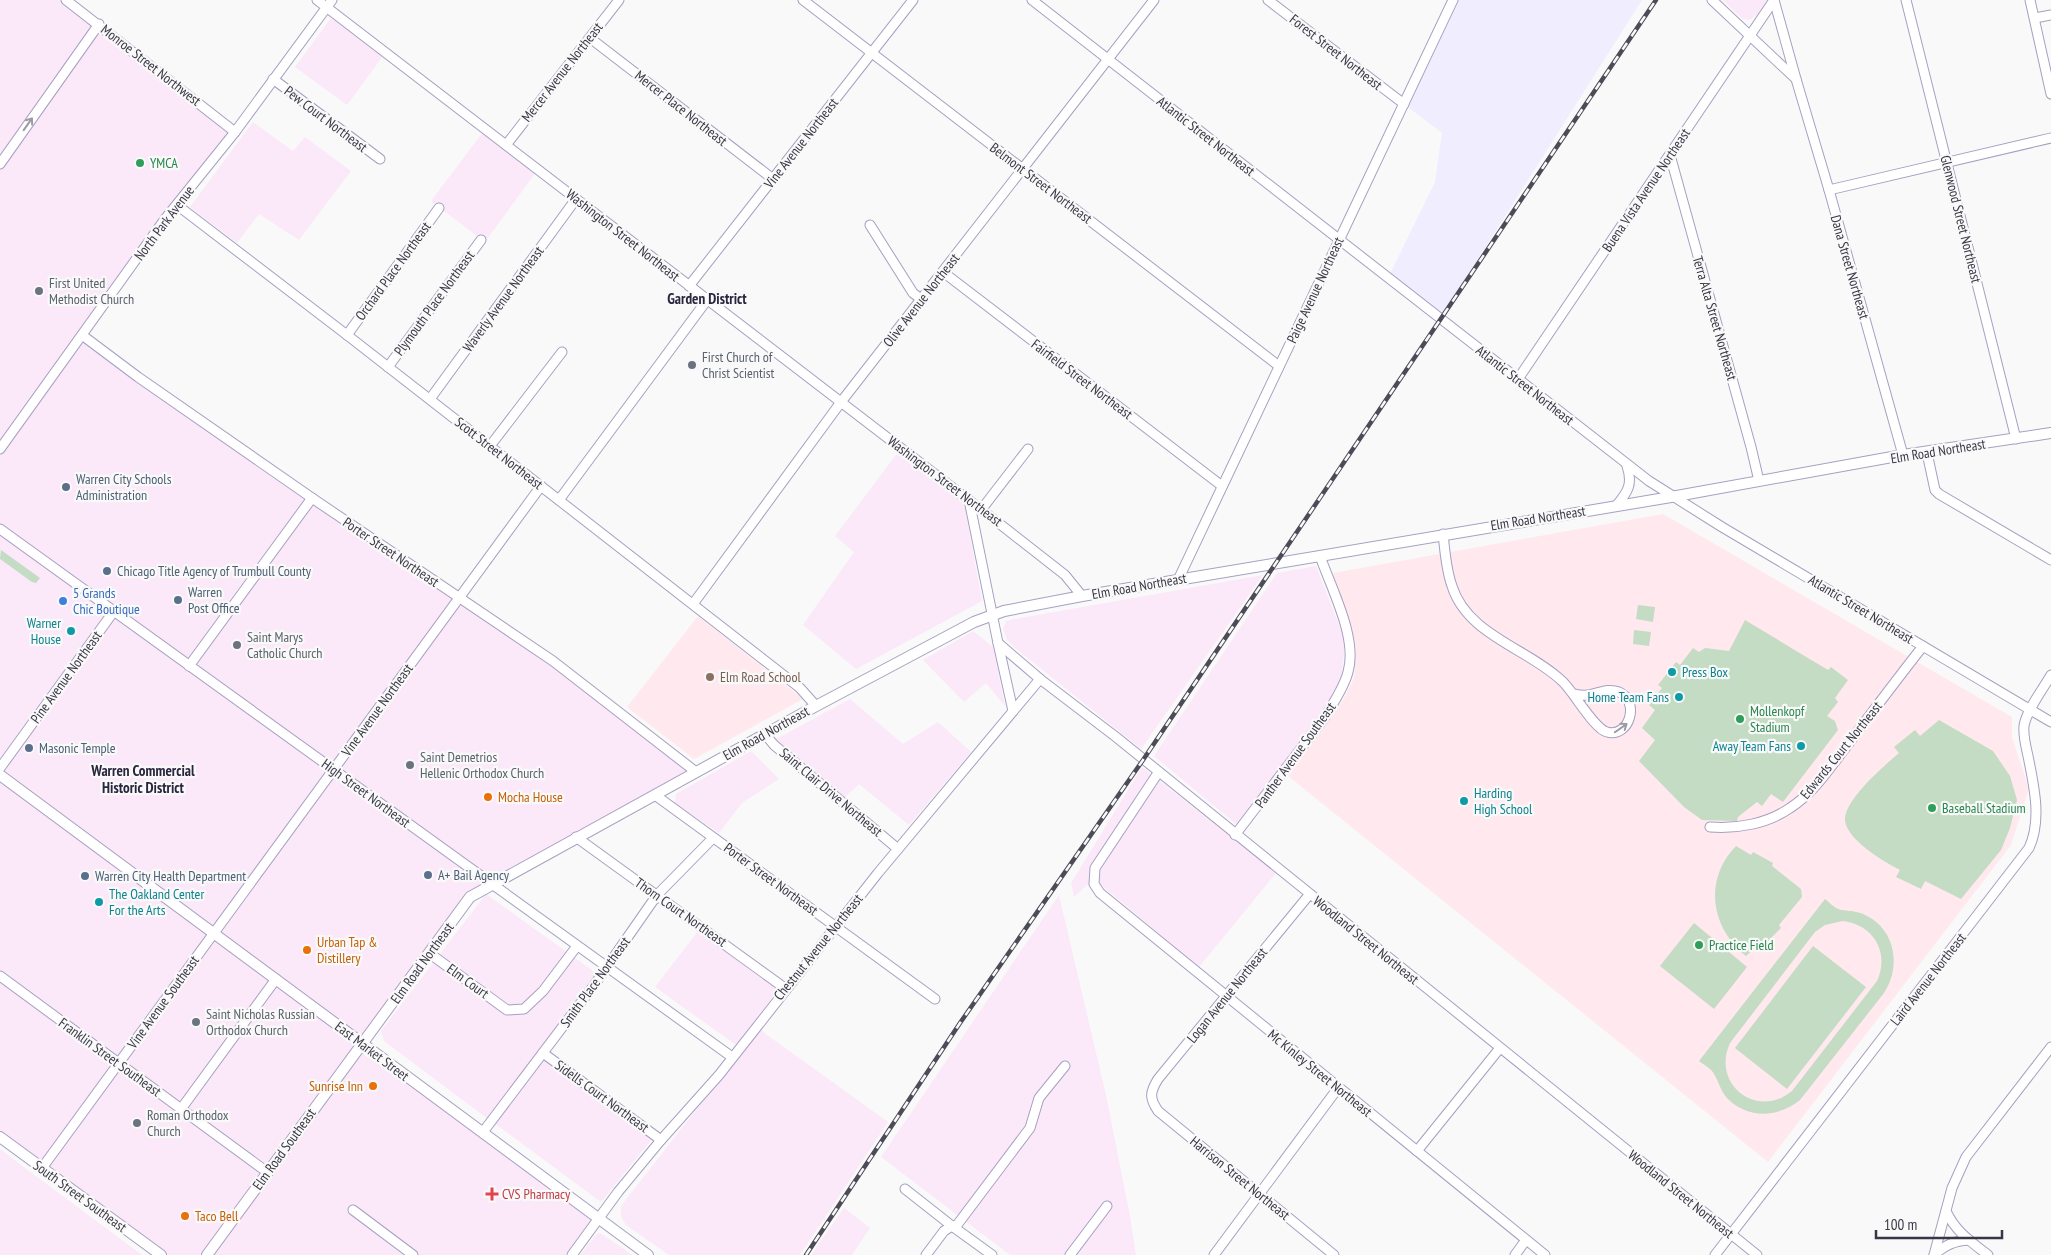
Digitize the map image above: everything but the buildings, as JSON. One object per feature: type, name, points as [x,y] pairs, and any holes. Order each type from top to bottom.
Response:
[{"type":"main road","name":"Elm Road Northeast","points":[[362,1043],[470,897],[816,706],[992,614],[1082,596],[1672,497],[1903,455],[1927,453],[2051,433]]},
{"type":"main road","name":"East Market Street","points":[[0,775],[648,1255]]},
{"type":"main road","name":"Elm Road Southeast","points":[[207,1255],[362,1043]]},
{"type":"main road","name":"South Street Southeast","points":[[0,1137],[161,1255]]},
{"type":"street","name":"Monroe Street Northwest","points":[[66,0],[235,132]]},
{"type":"street","name":"Washington Street Northeast","points":[[316,0],[329,4],[506,145],[969,500],[1065,576],[1082,596]]},
{"type":"street","name":"Mercer Avenue Northeast","points":[[506,145],[619,0]]},
{"type":"street","name":"Belmont Street Northeast","points":[[803,0],[1279,366]]},
{"type":"street","name":"Vine Avenue Northeast","points":[[689,286],[913,0]]},
{"type":"street","name":"Atlantic Street Northeast","points":[[1032,0],[1627,465],[1672,497],[2051,722]]},
{"type":"street","name":"Olive Avenue Northeast","points":[[693,604],[841,402],[1154,0]]},
{"type":"street","name":"Forest Street Northeast","points":[[1268,0],[1404,104]]},
{"type":"street","name":"Paige Avenue Northeast","points":[[1178,580],[1453,0]]},
{"type":"street","points":[[1712,0],[1796,79]]},
{"type":"street","name":"Buena Vista Avenue Northeast","points":[[1518,380],[1774,0]]},
{"type":"street","name":"Dana Street Northeast","points":[[1774,0],[1903,455]]},
{"type":"street","name":"Glenwood Street Northeast","points":[[1906,0],[2016,439]]},
{"type":"street","points":[[2030,0],[2051,94]]},
{"type":"street","name":"North Park Avenue","points":[[0,449],[177,205],[235,132],[329,4]]},
{"type":"street","points":[[2035,18],[2051,15]]},
{"type":"street","points":[[0,164],[99,24]]},
{"type":"street","name":"Mercer Place Northeast","points":[[590,38],[773,179]]},
{"type":"street","name":"Pew Court Northeast","points":[[273,79],[380,159]]},
{"type":"street","points":[[1829,190],[2051,138]]},
{"type":"street","name":"Terra Alta Street Northeast","points":[[1670,155],[1752,447],[1758,481]]},
{"type":"street","name":"Waverly Avenue Northeast","points":[[430,399],[576,199]]},
{"type":"street","name":"Scott Street Northeast","points":[[177,205],[693,604],[800,688],[816,706]]},
{"type":"street","name":"Orchard Place Northeast","points":[[347,335],[439,208]]},
{"type":"street","points":[[870,225],[913,293],[921,299]]},
{"type":"street","name":"Plymouth Place Northeast","points":[[388,367],[481,240]]},
{"type":"street","name":"Fairfield Street Northeast","points":[[943,272],[1222,486]]},
{"type":"street","points":[[559,500],[707,300]]},
{"type":"street","name":"Porter Street Northeast","points":[[82,335],[138,377],[312,498],[558,666],[696,772]]},
{"type":"street","points":[[490,446],[562,352]]},
{"type":"street","points":[[981,510],[1028,449]]},
{"type":"street","points":[[1927,453],[1935,490],[1939,494],[2051,560]]},
{"type":"street","points":[[1616,506],[1628,492],[1631,484],[1627,465]]},
{"type":"street","name":"Vine Avenue Northeast","points":[[214,934],[541,486]]},
{"type":"street","points":[[189,666],[312,498]]},
{"type":"street","points":[[969,500],[1013,711]]},
{"type":"street","name":"High Street Northeast","points":[[0,529],[732,1057]]},
{"type":"street","points":[[1443,534],[1452,588],[1460,603],[1472,618],[1486,630],[1548,670],[1575,694],[1592,721],[1605,732],[1614,733],[1627,724],[1630,719],[1631,709],[1628,702],[1624,695],[1618,692],[1609,690],[1584,697],[1575,694]]},
{"type":"street","name":"Panther Avenue Southeast","points":[[1235,835],[1325,717],[1337,697],[1348,672],[1350,664],[1349,640],[1320,556]]},
{"type":"street","name":"Pine Avenue Northeast","points":[[0,768],[114,611]]},
{"type":"street","name":"Woodland Street Northeast","points":[[998,643],[1757,1255]]},
{"type":"street","name":"Edwards Court Northeast","points":[[1710,827],[1728,828],[1754,824],[1787,810],[1800,802],[1821,779],[1923,646]]},
{"type":"street","name":"Laird Avenue Northeast","points":[[1715,1255],[2029,848],[2034,836],[2036,820],[2033,780],[2023,728],[2025,719],[2051,675]]},
{"type":"street","name":"Chestnut Avenue Northeast","points":[[572,1255],[661,1140],[719,1075],[898,849],[1040,678]]},
{"type":"street","name":"Saint Clair Drive Northeast","points":[[765,734],[774,745],[898,849]]},
{"type":"street","name":"Mc Kinley Street Northeast","points":[[1158,772],[1095,868],[1093,878],[1096,889],[1544,1255]]},
{"type":"street","name":"Porter Street Northeast","points":[[655,795],[935,999]]},
{"type":"street","name":"Thorn Court Northeast","points":[[576,838],[786,988]]},
{"type":"street","name":"Smith Place Northeast","points":[[483,1132],[595,984],[657,895],[713,838]]},
{"type":"street","name":"Logan Avenue Northeast","points":[[1151,1098],[1152,1089],[1158,1079],[1309,894]]},
{"type":"street","name":"Vine Avenue Southeast","points":[[42,1168],[214,934]]},
{"type":"street","name":"Elm Court","points":[[429,953],[507,1010],[524,1010],[543,991],[577,946]]},
{"type":"street","name":"Franklin Street Southeast","points":[[0,976],[267,1172]]},
{"type":"street","points":[[182,1109],[276,979]]},
{"type":"street","points":[[50,1025],[56,1017]]},
{"type":"street","points":[[1934,1255],[1952,1188],[1966,1157],[2051,1047]]},
{"type":"street","points":[[1417,1151],[1500,1048]]},
{"type":"street","name":"Sidells Court Northeast","points":[[543,1053],[661,1140]]},
{"type":"street","points":[[926,1255],[944,1231],[957,1225],[1030,1128],[1039,1098],[1065,1066]]},
{"type":"street","points":[[1214,1255],[1338,1088]]},
{"type":"street","name":"Harrison Street Northeast","points":[[1151,1098],[1158,1111],[1334,1255]]},
{"type":"street","points":[[905,1189],[992,1255]]},
{"type":"street","points":[[1070,1255],[1107,1206]]},
{"type":"street","points":[[353,1210],[414,1255]]},
{"type":"street","points":[[1946,1210],[1955,1228],[1988,1255]]},
{"type":"street","points":[[1515,1255],[1526,1240]]},
{"type":"street","points":[[1934,1255],[1956,1241],[1969,1240]]},
{"type":"shaded area","points":[[0,0],[66,0],[235,132],[82,335],[553,661],[696,772],[481,889],[363,1043],[599,1218],[572,1255],[161,1255],[0,1137]]},
{"type":"shaded area","points":[[1453,0],[1642,0],[1440,319],[1388,278],[1435,182],[1442,133],[1404,104]]},
{"type":"shaded area","points":[[1723,0],[1767,0],[1757,15],[1749,20],[1741,18]]},
{"type":"shaded area","points":[[331,18],[383,56],[347,105],[295,67]]},
{"type":"shaded area","points":[[253,122],[293,151],[305,137],[351,171],[299,240],[259,214],[237,243],[190,207]]},
{"type":"shaded area","points":[[483,132],[536,172],[485,242],[431,201]]},
{"type":"shaded area","points":[[899,451],[964,502],[982,601],[856,669],[803,625],[854,552],[835,536]]},
{"type":"shaded area","points":[[1663,514],[2012,717],[2012,737],[2029,789],[2011,845],[1768,1162],[1288,776],[1343,700],[1354,678],[1355,641],[1333,573]]},
{"type":"shaded area","points":[[1316,566],[1345,640],[1342,676],[1325,708],[1237,825],[1154,756],[1277,573]]},
{"type":"shaded area","points":[[1263,575],[1141,749],[1014,647],[1007,640],[1003,629],[1006,621],[1014,619]]},
{"type":"shaded area","points":[[698,616],[803,699],[694,759],[627,707]]},
{"type":"shaded area","points":[[973,631],[993,647],[1005,706],[986,683],[964,702],[923,660]]},
{"type":"shaded area","points":[[850,699],[903,744],[938,722],[971,752],[909,825],[859,784],[843,799],[780,746],[776,739]]},
{"type":"shaded area","points":[[751,751],[779,779],[742,803],[719,833],[675,803],[676,794]]},
{"type":"shaded area","points":[[1142,767],[1276,873],[1199,967],[1100,884],[1087,885],[1074,897],[1071,883]]},
{"type":"shaded area","points":[[486,894],[596,973],[488,1119],[384,1041],[381,1031]]},
{"type":"shaded area","points":[[1059,895],[1106,1095],[1136,1255],[1010,1255],[881,1157]]},
{"type":"shaded area","points":[[699,930],[779,989],[736,1045],[655,987]]},
{"type":"shaded area","points":[[759,1029],[888,1122],[800,1255],[669,1255],[626,1225],[621,1217],[621,1206]]},
{"type":"shaded area","points":[[544,1058],[652,1139],[601,1202],[494,1123]]},
{"type":"shaded area","points":[[0,1149],[29,1171],[142,1255],[0,1255]]},
{"type":"shaded area","points":[[844,1208],[870,1228],[852,1255],[811,1255]]},
{"type":"shaded area","points":[[600,1233],[632,1255],[580,1255],[597,1234]]},
{"type":"green space","points":[[1,550],[40,578],[36,583],[0,559]]},
{"type":"green space","points":[[1638,605],[1655,607],[1653,622],[1636,619]]},
{"type":"green space","name":"Mollenkopf Stadium","points":[[1745,620],[1828,670],[1831,667],[1848,680],[1835,698],[1838,702],[1827,716],[1835,721],[1838,730],[1783,802],[1771,794],[1762,806],[1757,802],[1738,817],[1737,821],[1702,820],[1684,807],[1639,761],[1655,740],[1642,728],[1655,710],[1649,705],[1662,688],[1658,685],[1676,662],[1680,665],[1693,648],[1699,652],[1705,648],[1729,651]]},
{"type":"green space","points":[[1634,630],[1651,632],[1649,646],[1633,644]]},
{"type":"green space","name":"Baseball Stadium","points":[[1939,720],[1993,751],[2010,776],[2017,800],[2010,828],[2001,850],[1961,899],[1925,881],[1921,889],[1896,877],[1900,870],[1876,856],[1859,842],[1852,835],[1845,820],[1846,812],[1858,793],[1875,774],[1899,753],[1894,747],[1915,730],[1920,736]]},
{"type":"green space","points":[[1736,846],[1751,855],[1753,852],[1773,863],[1772,866],[1801,889],[1802,897],[1779,925],[1781,928],[1765,944],[1762,942],[1746,956],[1734,945],[1725,932],[1715,903],[1715,888],[1719,874],[1726,859]]},
{"type":"green space","points":[[1825,899],[1834,907],[1867,916],[1884,931],[1890,940],[1893,950],[1893,972],[1889,983],[1884,993],[1800,1100],[1791,1106],[1773,1113],[1753,1113],[1744,1110],[1727,1098],[1713,1072],[1699,1061]],"holes":[[[1843,921],[1854,924],[1871,934],[1880,951],[1882,960],[1881,971],[1877,981],[1792,1091],[1779,1099],[1765,1102],[1752,1099],[1741,1093],[1732,1084],[1727,1072],[1726,1058],[1730,1043],[1815,932],[1825,925]]]},
{"type":"green space","name":"Practice Field","points":[[1694,923],[1747,967],[1714,1009],[1660,966]]},
{"type":"green space","points":[[1813,946],[1866,987],[1787,1089],[1735,1048]]},
{"type":"railway","points":[[806,1255],[960,1023],[1143,760],[1656,0]]},
{"type":"place","name":"YMCA","points":[[140,163]]},
{"type":"place","name":"First United Methodist Church","points":[[39,291]]},
{"type":"place","name":"First Church of Christ Scientist","points":[[692,365]]},
{"type":"place","name":"Warren City Schools Administration","points":[[66,487]]},
{"type":"place","name":"Chicago Title Agency of Trumbull County","points":[[107,571]]},
{"type":"place","name":"Warren Post Office","points":[[178,600]]},
{"type":"place","name":"5 Grands Chic Boutique","points":[[63,601]]},
{"type":"place","name":"Warner House","points":[[71,631]]},
{"type":"place","name":"Saint Marys Catholic Church","points":[[237,645]]},
{"type":"place","name":"Press Box","points":[[1672,672]]},
{"type":"place","name":"Elm Road School","points":[[710,677]]},
{"type":"place","name":"Home Team Fans","points":[[1679,697]]},
{"type":"place","name":"Mollenkopf Stadium","points":[[1740,719]]},
{"type":"place","name":"Away Team Fans","points":[[1801,746]]},
{"type":"place","name":"Masonic Temple","points":[[29,748]]},
{"type":"place","name":"Saint Demetrios Hellenic Orthodox Church","points":[[410,765]]},
{"type":"place","name":"Mocha House","points":[[488,797]]},
{"type":"place","name":"Harding High School","points":[[1464,801]]},
{"type":"place","name":"Baseball Stadium","points":[[1932,808]]},
{"type":"place","name":"A+ Bail Agency","points":[[428,875]]},
{"type":"place","name":"Warren City Health Department","points":[[85,876]]},
{"type":"place","name":"The Oakland Center For the Arts","points":[[99,902]]},
{"type":"place","name":"Practice Field","points":[[1699,945]]},
{"type":"place","name":"Urban Tap & Distillery","points":[[307,950]]},
{"type":"place","name":"Saint Nicholas Russian Orthodox Church","points":[[196,1022]]},
{"type":"place","name":"Sunrise Inn","points":[[373,1086]]},
{"type":"place","name":"Roman Orthodox Church","points":[[137,1123]]},
{"type":"place","name":"CVS Pharmacy","points":[[492,1194]]},
{"type":"place","name":"Taco Bell","points":[[185,1216]]},
{"type":"district","name":"Garden District","points":[[707,299]]},
{"type":"district","name":"Warren Commercial Historic District","points":[[143,780]]}]
